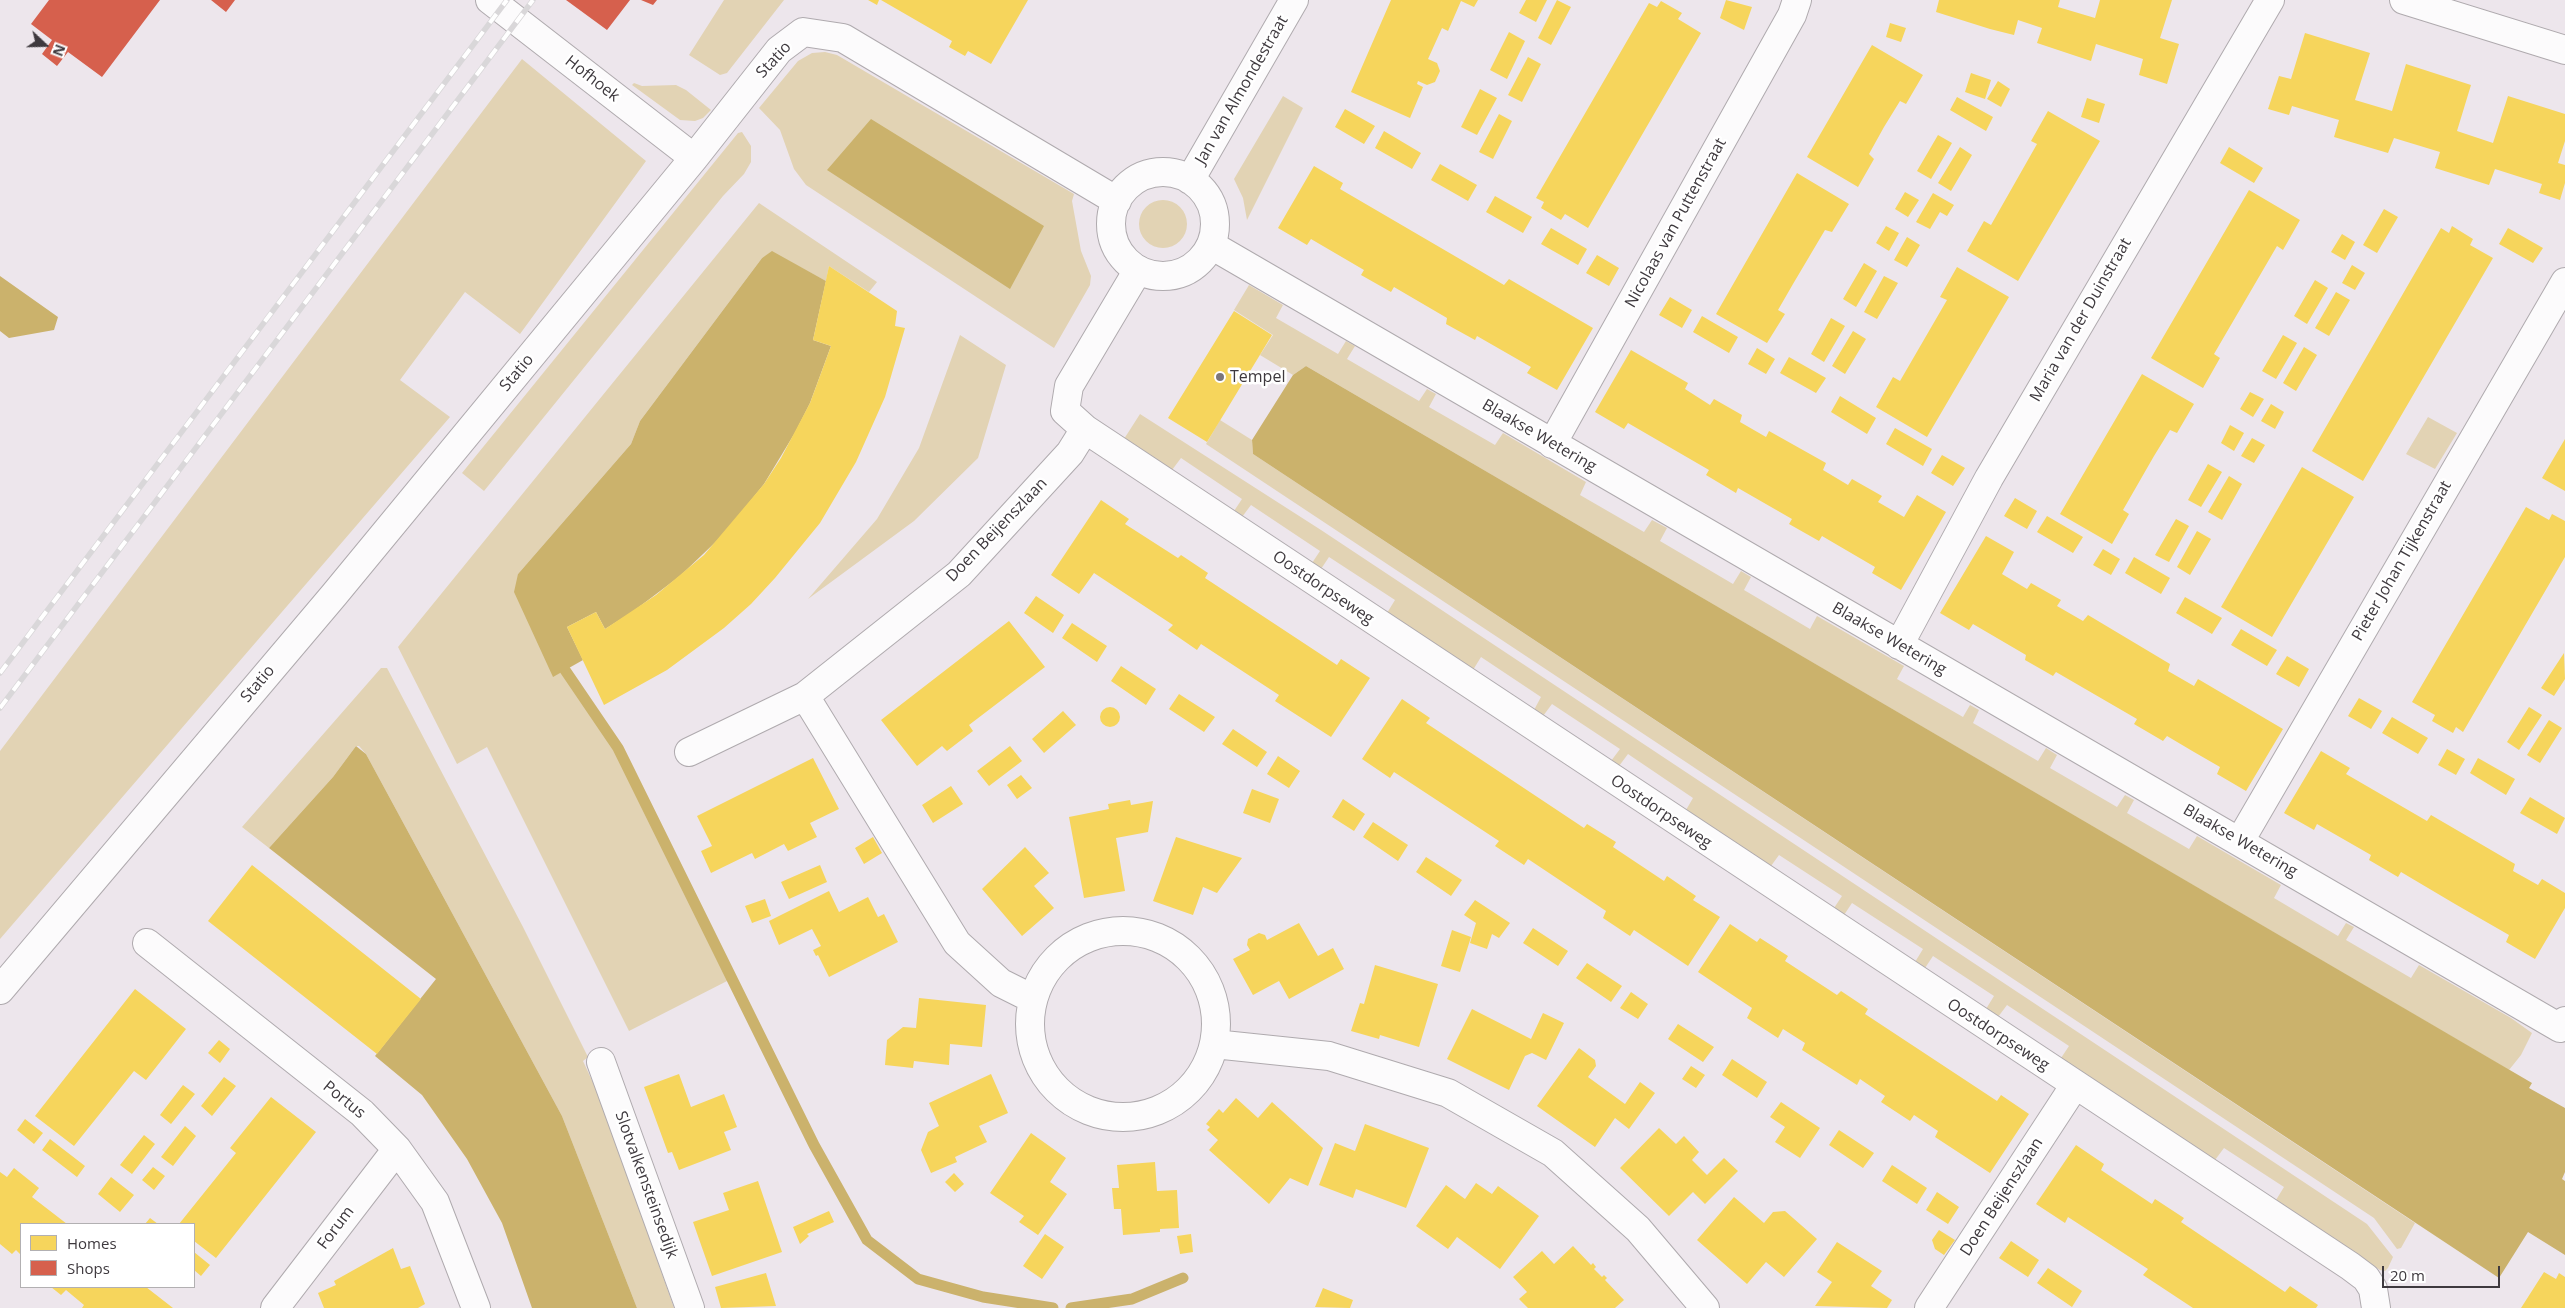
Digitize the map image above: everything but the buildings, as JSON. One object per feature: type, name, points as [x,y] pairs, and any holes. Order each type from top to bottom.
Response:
[{"type":"street","name":"Hofhoek","points":[[490,0],[694,158]]},
{"type":"street","name":"Jan van Almondestraat","points":[[1190,180],[1294,0]]},
{"type":"street","name":"Nicolaas van Puttenstraat","points":[[1552,444],[1792,15],[1797,0]]},
{"type":"street","name":"Maria van der Duinstraat","points":[[1899,645],[1988,478],[2270,0]]},
{"type":"street","points":[[2404,0],[2565,50]]},
{"type":"street","name":"Statio","points":[[0,990],[334,595],[694,158],[779,50],[803,32],[843,38],[1117,201]]},
{"type":"street","points":[[1167,172],[1190,180],[1200,187],[1213,208],[1214,233],[1211,245],[1203,257],[1180,273],[1166,276],[1138,270],[1128,262],[1114,239],[1112,213],[1117,201],[1133,182],[1143,176],[1167,172]]},
{"type":"street","name":"Blaakse Wetering","points":[[1211,245],[2560,1028],[2565,1021]]},
{"type":"street","name":"Oostdorpseweg","points":[[1138,270],[1069,386],[1065,411],[1085,429],[2075,1086],[2350,1266],[2366,1278],[2373,1288],[2376,1308]]},
{"type":"street","name":"Pieter Johan Tijkenstraat","points":[[2240,841],[2565,282]]},
{"type":"street","name":"Doen Beijenszlaan","points":[[689,752],[805,696],[959,574],[1070,453],[1085,429]]},
{"type":"street","points":[[805,696],[957,944],[1001,983],[1033,999]]},
{"type":"street","points":[[1115,931],[1141,933],[1164,941],[1185,955],[1206,982],[1216,1016],[1214,1044],[1197,1081],[1172,1104],[1146,1115],[1118,1118],[1092,1112],[1067,1099],[1047,1079],[1034,1054],[1030,1027],[1033,999],[1051,966],[1069,948],[1099,935],[1115,931]]},
{"type":"street","name":"Portus","points":[[147,943],[362,1113],[397,1149],[435,1202],[476,1308]]},
{"type":"street","points":[[1214,1044],[1329,1056],[1448,1093],[1554,1152],[1638,1229],[1704,1308]]},
{"type":"street","name":"Slotvalkensteinsedijk","points":[[601,1062],[690,1308]]},
{"type":"street","name":"Doen Beijenszlaan","points":[[1929,1308],[2075,1086]]},
{"type":"street","name":"Forum","points":[[275,1308],[397,1149]]},
{"type":"shaded area","points":[[724,0],[784,0],[727,73],[720,75],[689,55]]},
{"type":"shaded area","points":[[825,52],[837,55],[1074,194],[1072,201],[1081,251],[1091,276],[1090,285],[1054,348],[806,185],[794,169],[780,130],[759,108],[798,61],[812,53]]},
{"type":"shaded area","points":[[522,59],[646,161],[520,334],[465,292],[400,380],[450,417],[0,939],[0,751]]},
{"type":"shaded area","points":[[634,83],[642,86],[676,85],[686,90],[711,110],[703,118],[695,121],[680,120],[632,85]]},
{"type":"shaded area","points":[[1283,96],[1303,108],[1247,220],[1243,198],[1234,179]]},
{"type":"shaded area","points":[[871,119],[1044,226],[1010,289],[827,170]]},
{"type":"shaded area","points":[[742,132],[751,146],[751,162],[744,174],[723,196],[484,491],[462,473],[738,133]]},
{"type":"shaded area","points":[[1163,200],[1172,202],[1180,207],[1185,215],[1187,224],[1185,233],[1180,241],[1172,246],[1163,248],[1154,246],[1146,241],[1141,233],[1139,224],[1141,215],[1146,207],[1154,202]]},
{"type":"shaded area","points":[[759,203],[877,282],[869,292],[829,266],[826,281],[772,252],[762,258],[640,421],[631,444],[518,574],[553,676],[565,670],[618,748],[731,979],[629,1031],[487,747],[457,764],[398,647]]},
{"type":"shaded area","points":[[772,251],[826,281],[813,340],[831,346],[810,403],[796,431],[764,484],[725,533],[680,576],[631,613],[605,629],[596,612],[567,627],[583,660],[553,677],[514,592],[518,574],[631,444],[640,421],[762,258]]},
{"type":"shaded area","points":[[0,276],[58,317],[54,330],[9,338],[0,331]]},
{"type":"shaded area","points":[[1249,285],[1283,305],[1276,318],[1338,354],[1346,341],[1355,346],[1347,359],[1419,401],[1427,389],[1436,394],[1429,407],[1495,445],[1503,433],[1586,482],[1580,495],[1644,532],[1652,520],[1667,528],[1660,541],[1733,584],[1741,571],[1751,577],[1744,590],[1810,629],[1817,616],[1904,666],[1897,679],[1963,717],[1970,705],[1979,710],[1973,723],[2038,761],[2046,748],[2057,755],[2050,768],[2117,807],[2125,795],[2134,800],[2127,813],[2189,849],[2197,836],[2281,885],[2274,898],[2338,936],[2346,923],[2354,927],[2346,940],[2411,978],[2419,965],[2511,1018],[2532,1033],[2521,1055],[2509,1070],[1306,366],[1293,375],[1260,355],[1273,335],[1234,310]]},
{"type":"shaded area","points":[[960,335],[1006,365],[978,458],[914,521],[808,599],[877,519],[919,448]]},
{"type":"shaded area","points":[[1306,366],[2532,1083],[2529,1088],[2565,1108],[2565,1172],[2562,1179],[2565,1181],[2565,1255],[2528,1232],[2499,1278],[1253,454],[1252,440],[1293,375]]},
{"type":"shaded area","points":[[1140,414],[1321,530],[2367,1224],[2393,1257],[2388,1268],[2385,1271],[2380,1270],[2276,1200],[2284,1187],[2224,1148],[2215,1160],[2061,1058],[2069,1046],[2007,1005],[1998,1017],[1986,1009],[1994,996],[1933,956],[1925,968],[1915,962],[1923,949],[1852,903],[1844,915],[1834,908],[1842,896],[1779,855],[1771,866],[1686,810],[1693,798],[1628,754],[1619,766],[1611,761],[1620,749],[1552,704],[1543,716],[1534,710],[1541,697],[1481,657],[1473,670],[1387,613],[1395,600],[1329,557],[1321,569],[1312,563],[1320,551],[1251,505],[1242,517],[1234,511],[1242,499],[1181,458],[1172,470],[1124,439]]},
{"type":"shaded area","points":[[2428,417],[2457,433],[2435,469],[2406,454]]},
{"type":"shaded area","points":[[1220,420],[1252,440],[1253,454],[2415,1223],[2401,1248],[2397,1249],[2374,1218],[1206,444]]},
{"type":"shaded area","points":[[381,668],[387,668],[523,927],[588,1057],[583,1061],[601,1100],[674,1308],[637,1308],[562,1116],[366,754],[359,746],[356,746],[333,777],[269,848],[242,827]]},
{"type":"shaded area","points":[[356,746],[366,754],[562,1116],[637,1308],[532,1308],[502,1223],[467,1159],[422,1095],[375,1056],[436,979],[269,848],[333,777]]},
{"type":"waterway","points":[[565,670],[618,748],[814,1145],[867,1240],[918,1279],[983,1297],[1053,1308]]},
{"type":"waterway","points":[[1071,1308],[1132,1299],[1183,1278]]},
{"type":"railway","points":[[0,673],[507,0]]},
{"type":"railway","points":[[0,708],[533,0]]},
{"type":"place","name":"Tempel","points":[[1220,377]]}]
